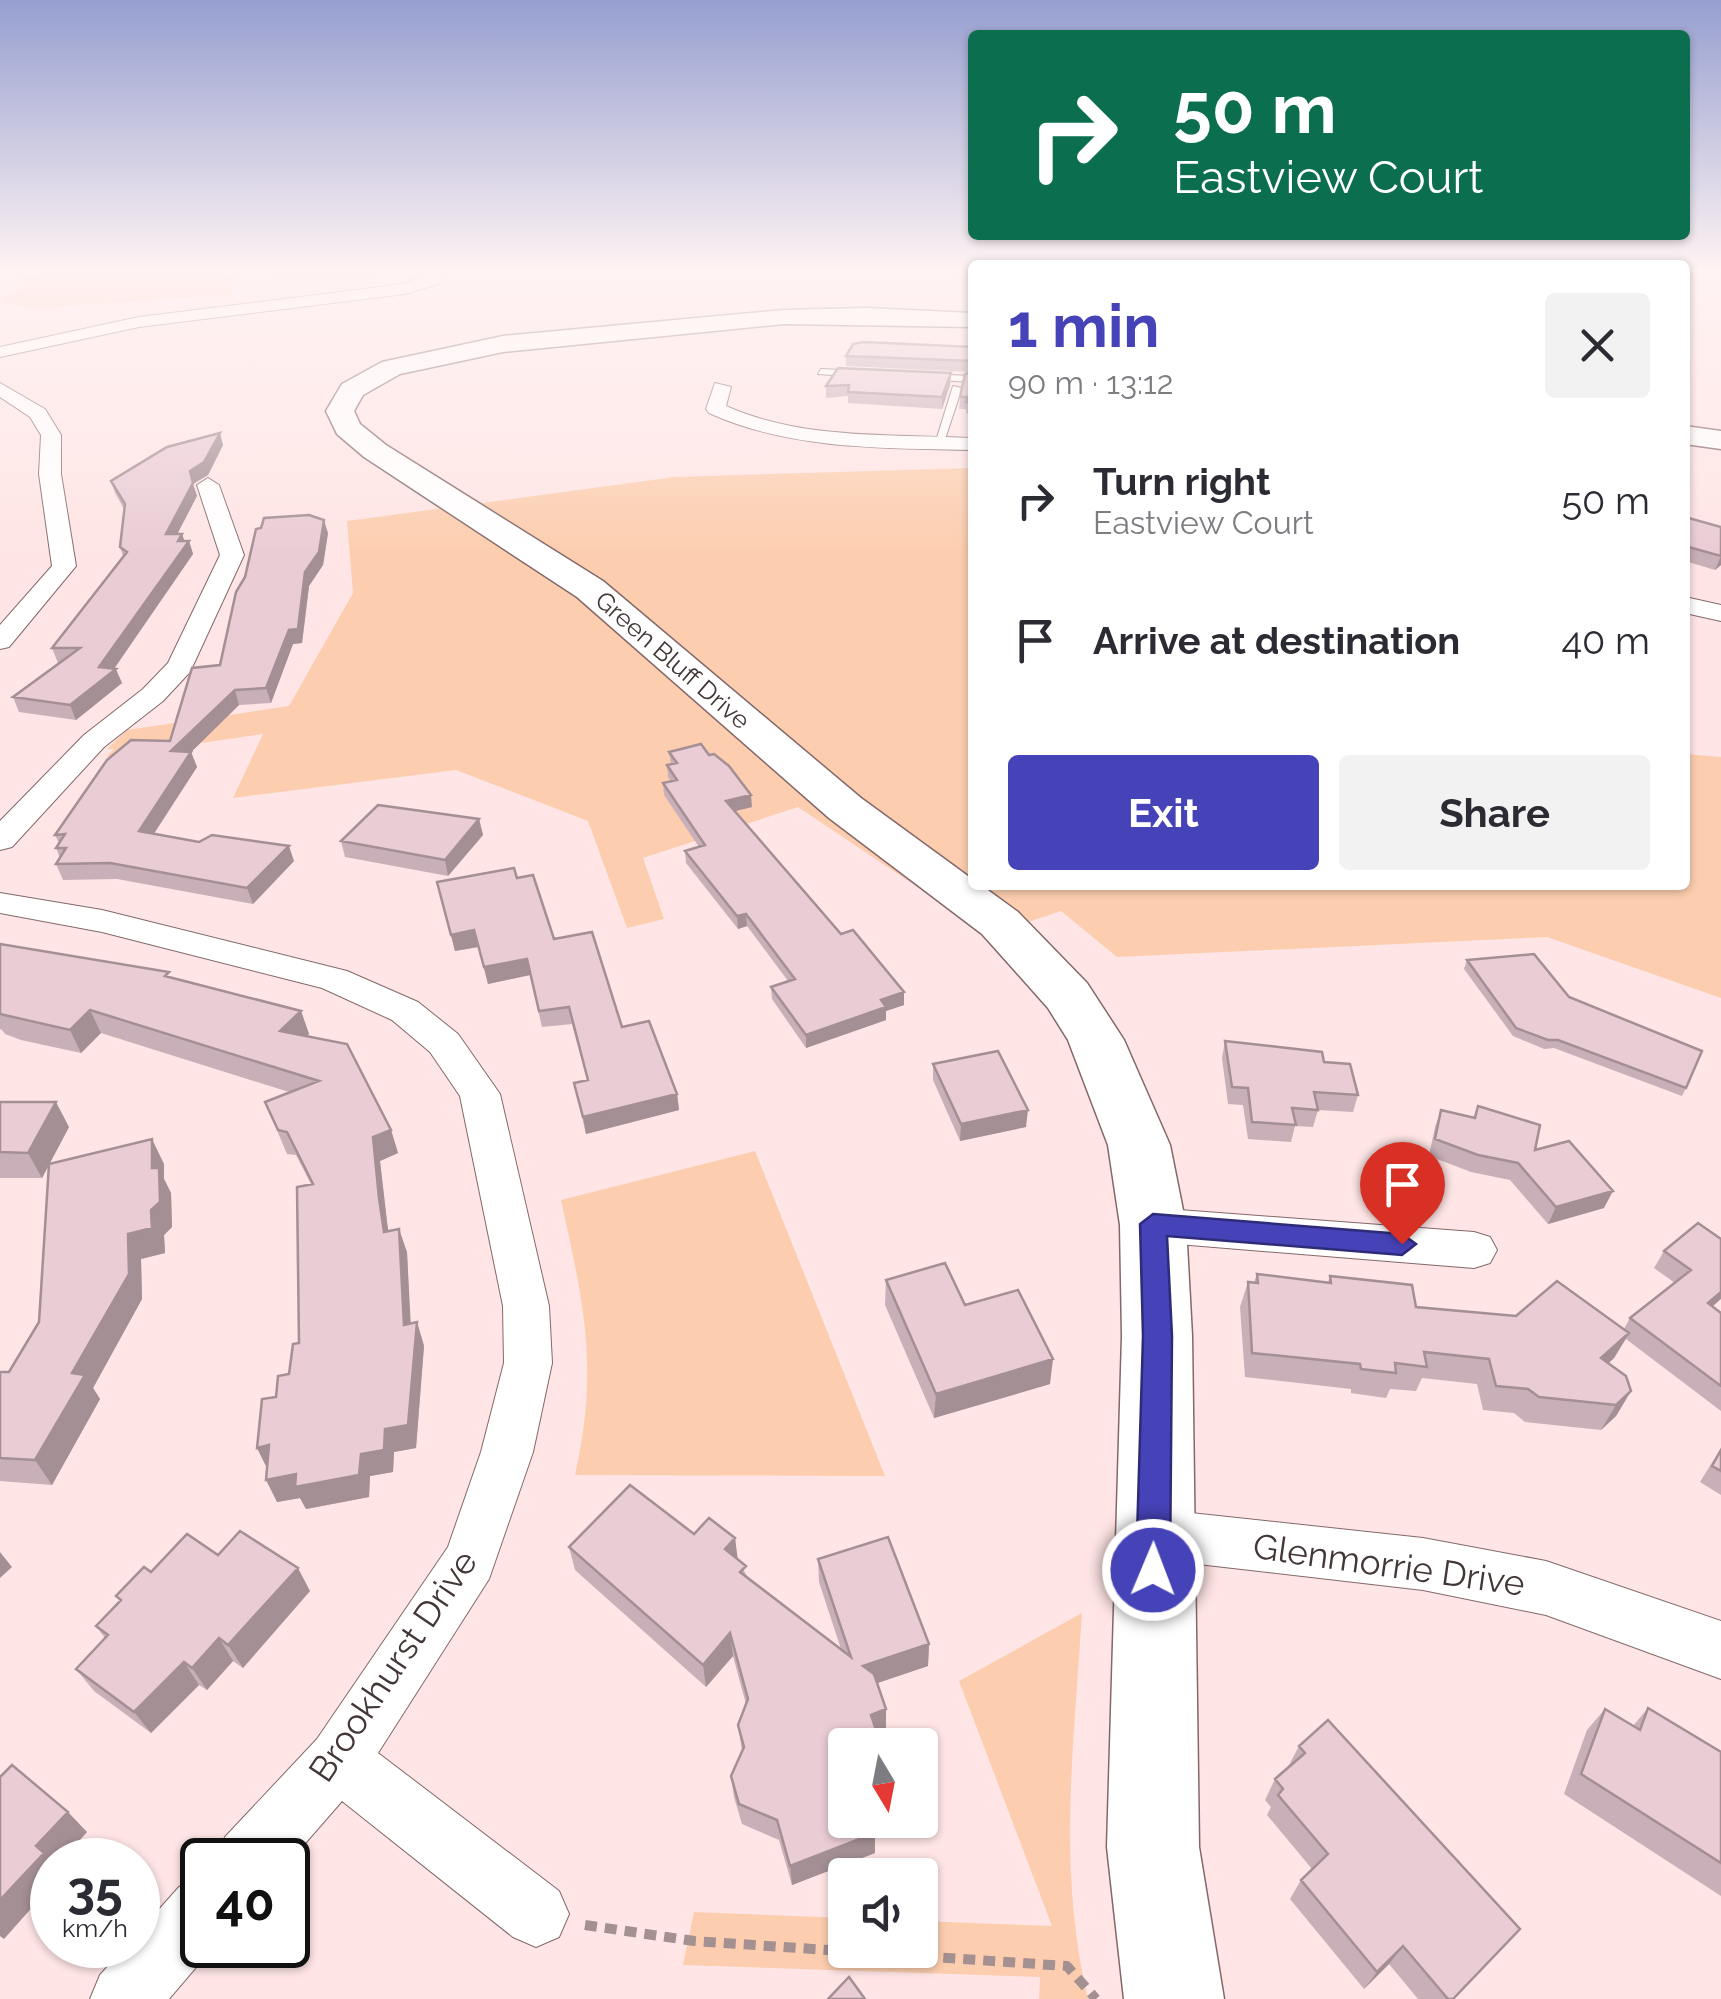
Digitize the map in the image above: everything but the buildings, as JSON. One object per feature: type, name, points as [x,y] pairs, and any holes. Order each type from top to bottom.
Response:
[{"type":"street","name":"Green Bluff Drive","points":[[410,365],[383,372],[352,390],[340,411],[346,428],[375,451],[590,589],[846,808],[1000,923],[1046,968],[1083,1016],[1130,1120],[1153,1224],[1157,1336],[1154,1534]]},
{"type":"street","points":[[722,387],[716,408],[747,422],[968,444]]},
{"type":"street","points":[[0,389],[38,412],[51,435],[50,474],[64,566],[55,582],[0,641]]},
{"type":"street","points":[[1690,436],[1721,440]]},
{"type":"street","points":[[0,840],[94,741],[153,695],[180,666],[232,555],[208,485]]},
{"type":"street","points":[[1690,606],[1721,613]]},
{"type":"street","name":"Brookhurst Drive","points":[[0,903],[102,921],[334,979],[405,1010],[444,1042],[480,1094],[526,1306],[528,1363],[507,1452],[470,1560],[338,1760],[268,1838]]},
{"type":"street","points":[[1153,1224],[1474,1250]]},
{"type":"street","points":[[1154,1534],[1153,1846],[1174,1999]]},
{"type":"street","name":"Glenmorrie Drive","points":[[1154,1534],[1423,1564],[1546,1588],[1721,1650]]},
{"type":"street","points":[[338,1760],[536,1914]]},
{"type":"street","points":[[124,1999],[180,1935]]},
{"type":"lane","points":[[820,372],[872,374]]},
{"type":"lane","points":[[908,376],[963,383],[939,442]]},
{"type":"path","points":[[536,1914],[643,1937],[735,1947],[879,1951],[1067,1966],[1096,1999]]},
{"type":"shaded area","points":[[968,468],[968,890],[1690,890],[1690,754],[1721,757],[1721,998],[1547,937],[1117,957],[1061,911],[989,935],[798,807],[643,858],[664,919],[627,928],[588,821],[456,770],[233,798],[263,734],[106,757],[114,749],[107,749],[127,730],[289,706],[353,593],[347,521],[675,477]]},
{"type":"shaded area","points":[[755,1151],[885,1476],[575,1475],[586,1402],[586,1337],[561,1200]]},
{"type":"shaded area","points":[[1082,1613],[1070,1855],[1088,1999],[1039,1999],[1040,1977],[683,1965],[694,1912],[828,1917],[828,1968],[938,1968],[938,1922],[1052,1926],[959,1681]]},
{"type":"route","points":[[1153,1570],[1157,1336],[1153,1224],[1402,1244]]}]
